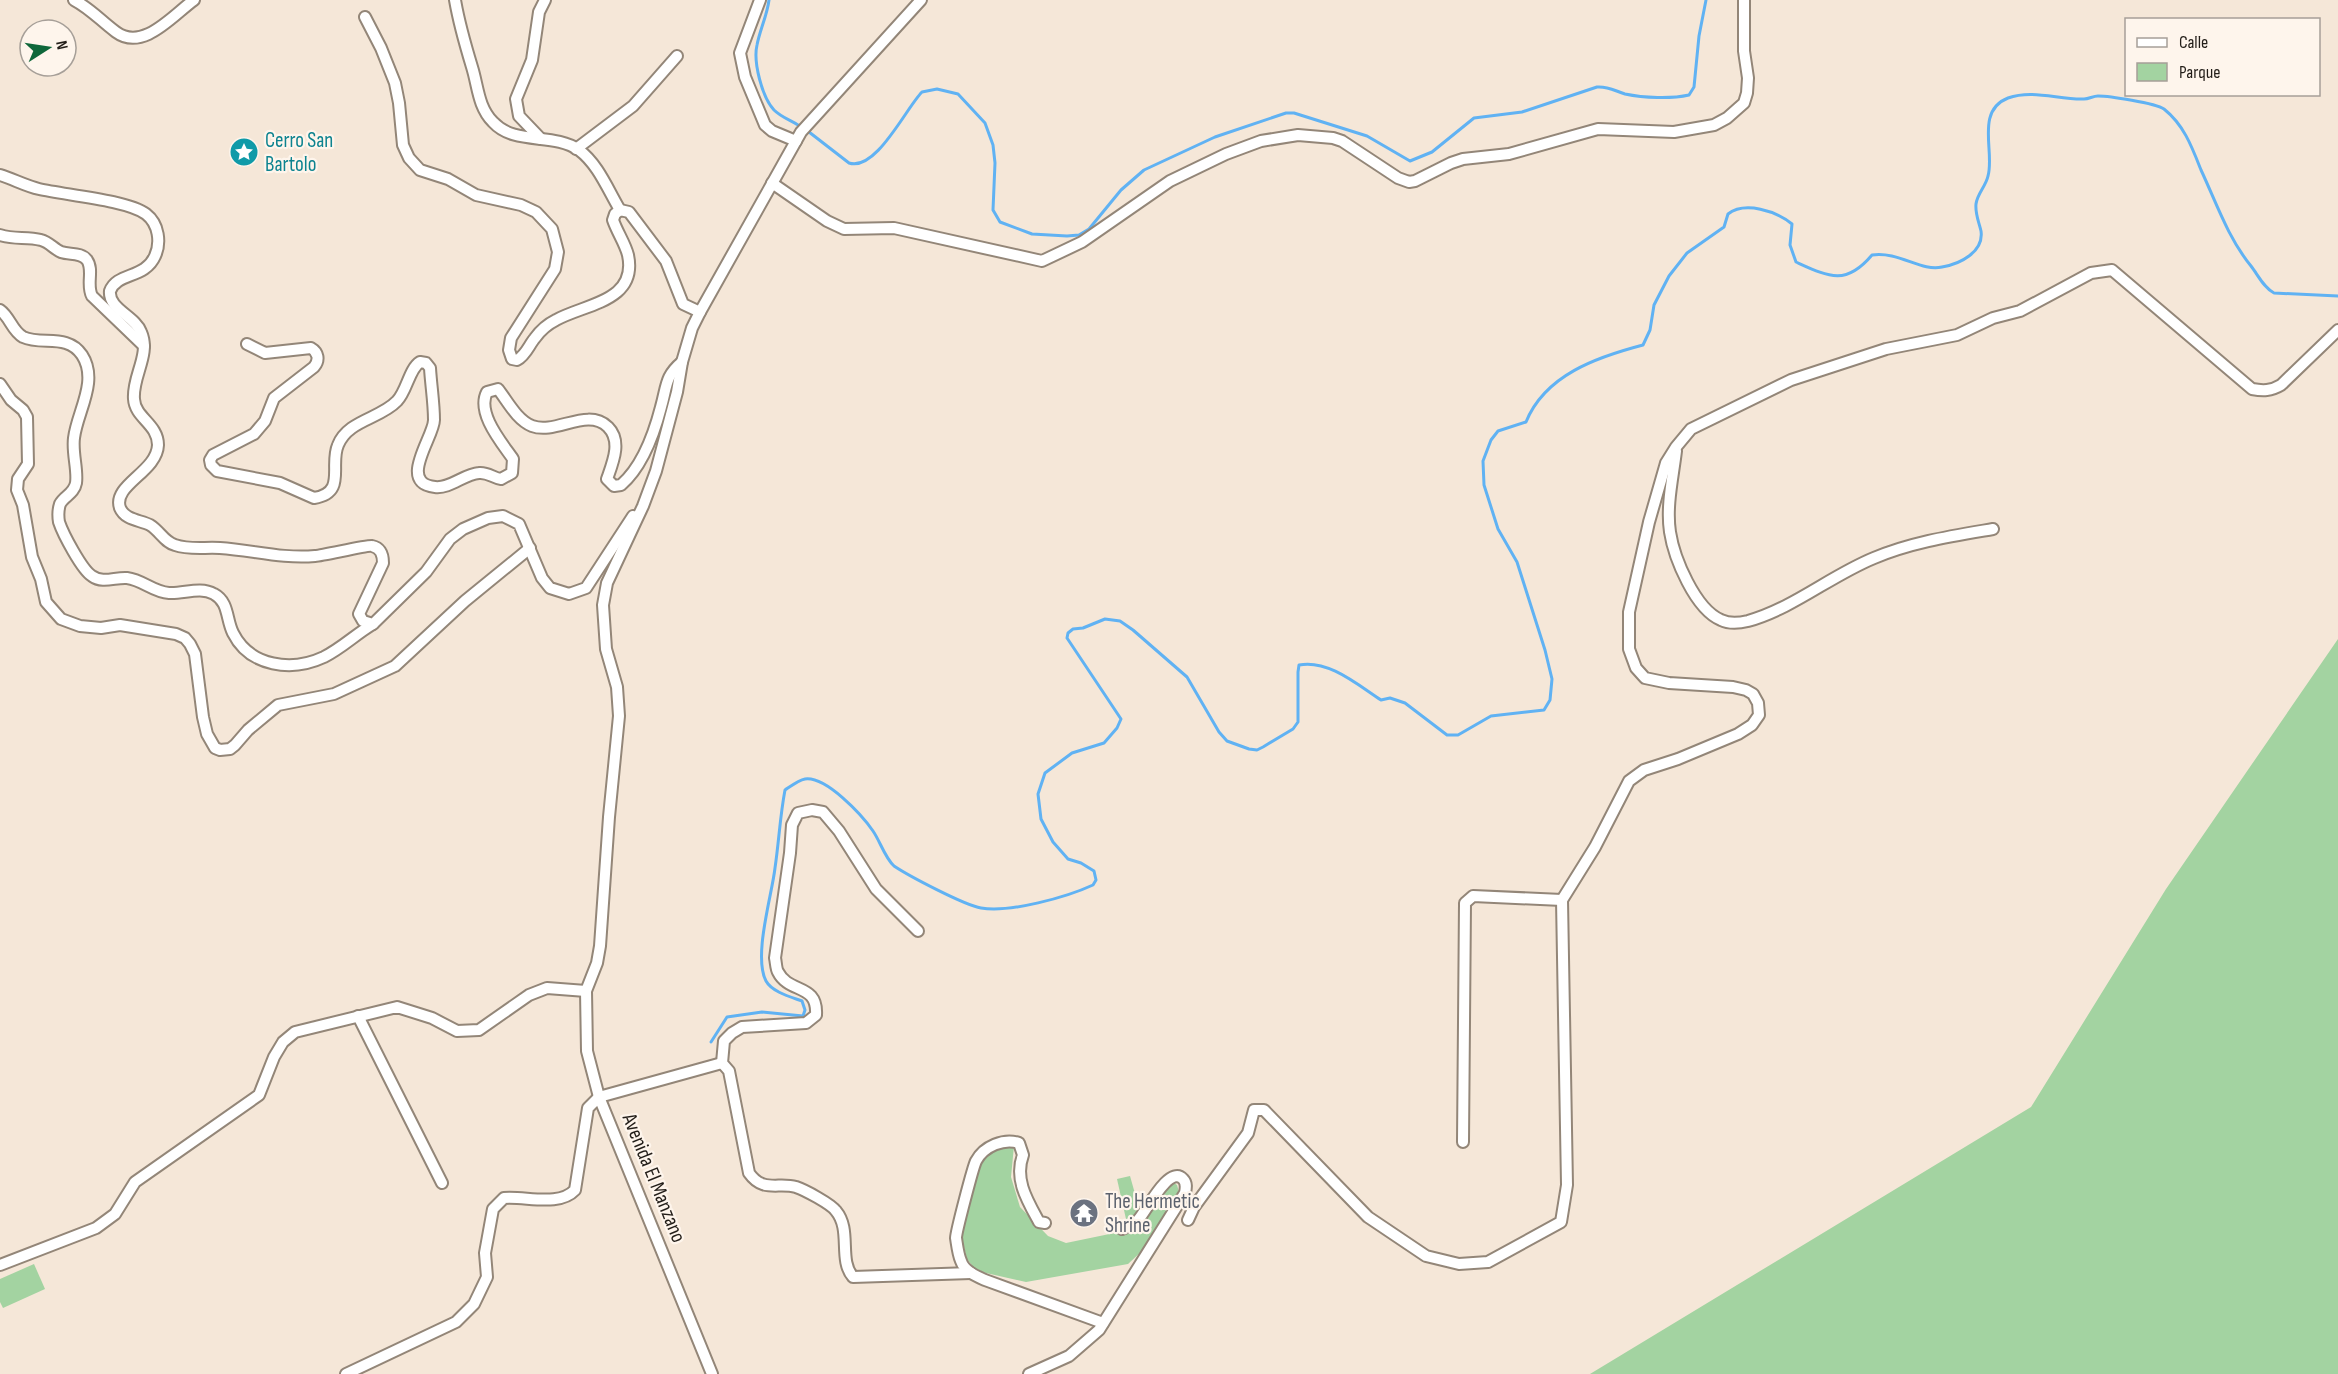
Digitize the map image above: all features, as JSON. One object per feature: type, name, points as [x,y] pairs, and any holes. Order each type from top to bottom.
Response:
[{"type":"street","points":[[74,0],[90,8],[119,34],[136,38],[152,33],[194,0]]},
{"type":"street","points":[[455,0],[460,31],[473,68],[481,103],[488,116],[498,127],[509,134],[542,139],[576,149],[590,159],[620,210]]},
{"type":"street","points":[[542,139],[519,116],[516,99],[532,60],[539,12],[545,0]]},
{"type":"street","points":[[760,0],[741,44],[740,62],[765,124],[772,131],[796,141]]},
{"type":"street","points":[[0,1265],[96,1228],[115,1214],[135,1182],[259,1095],[274,1057],[283,1042],[295,1032],[397,1007],[432,1018],[457,1031],[479,1030],[529,995],[547,988],[586,991],[597,963],[600,946],[619,717],[617,687],[606,649],[603,605],[607,583],[643,506],[656,471],[692,328],[801,132],[921,0]]},
{"type":"street","points":[[772,183],[827,221],[844,229],[894,228],[1042,261],[1082,242],[1170,181],[1226,154],[1261,141],[1298,135],[1313,135],[1342,141],[1398,178],[1408,182],[1423,178],[1463,159],[1509,154],[1598,129],[1674,132],[1714,125],[1737,111],[1747,93],[1744,0]]},
{"type":"street","points":[[365,17],[381,48],[394,83],[399,103],[403,145],[409,158],[420,170],[448,179],[476,195],[521,205],[536,212],[547,222],[555,236],[558,252],[555,269],[511,338],[509,350],[512,358],[517,360],[522,357],[535,338],[557,319],[610,298],[621,288],[629,266],[627,250],[613,220],[615,214],[620,210],[631,215],[666,261],[683,304],[700,312]]},
{"type":"street","points":[[576,149],[633,106],[677,56]]},
{"type":"street","points":[[0,175],[36,188],[105,200],[144,213],[156,228],[159,241],[154,259],[141,273],[114,283],[109,295],[113,303],[138,326],[144,346],[134,388],[134,401],[138,412],[156,433],[158,447],[150,466],[122,492],[120,506],[124,513],[151,526],[172,545],[185,547],[217,548],[297,557],[329,555],[367,545],[375,547],[383,556],[383,563],[359,614],[363,621],[373,624]]},
{"type":"street","points":[[0,235],[8,238],[41,240],[60,251],[86,258],[89,264],[89,288],[92,296],[144,346]]},
{"type":"street","points":[[1188,1220],[1194,1207],[1248,1133],[1254,1110],[1264,1110],[1368,1217],[1426,1256],[1459,1264],[1488,1262],[1561,1222],[1568,1185],[1562,900],[1595,847],[1629,781],[1644,770],[1678,759],[1738,734],[1752,724],[1759,715],[1758,704],[1753,694],[1746,690],[1733,687],[1669,683],[1645,678],[1636,668],[1629,649],[1629,612],[1649,522],[1666,464],[1691,429],[1791,380],[1886,349],[1957,335],[1994,318],[2020,311],[2091,273],[2107,269],[2112,270],[2252,389],[2274,390],[2282,385],[2338,330]]},
{"type":"street","points":[[0,310],[23,337],[66,343],[80,352],[86,364],[88,379],[85,402],[74,437],[75,485],[71,494],[60,505],[58,518],[62,529],[89,574],[105,580],[134,579],[165,593],[201,590],[214,594],[223,603],[229,624],[241,645],[256,657],[274,664],[304,663],[323,657],[340,647],[373,624],[426,572],[444,545],[463,529],[493,516],[508,517],[519,524],[542,578],[550,588],[569,594],[581,591],[586,588],[630,520],[643,506]]},
{"type":"street","points":[[248,344],[265,353],[311,348],[317,353],[318,360],[314,367],[274,398],[269,414],[254,434],[213,455],[210,460],[211,465],[217,471],[280,483],[314,498],[328,493],[334,485],[336,475],[334,456],[342,437],[397,401],[407,387],[416,366],[424,362],[430,368],[434,420],[433,431],[417,465],[418,475],[425,483],[442,487],[479,473],[501,478],[512,472],[513,459],[494,434],[485,403],[487,392],[498,389],[521,420],[532,426],[550,428],[589,419],[607,426],[614,435],[616,447],[608,479],[614,486],[621,485],[640,462],[652,437],[668,376],[682,362]]},
{"type":"street","points":[[0,384],[27,417],[28,464],[18,479],[17,490],[23,505],[32,557],[41,579],[46,602],[61,619],[80,626],[101,628],[120,625],[176,634],[185,638],[195,654],[202,717],[207,734],[215,748],[220,750],[226,751],[235,745],[248,730],[278,705],[334,694],[395,666],[465,601],[530,548]]},
{"type":"street","points":[[1676,447],[1669,512],[1674,552],[1697,598],[1711,613],[1721,620],[1732,623],[1768,614],[1802,599],[1872,558],[1932,539],[1993,529]]},
{"type":"street","points":[[918,931],[876,889],[839,831],[823,812],[812,810],[798,813],[792,825],[775,958],[778,974],[790,984],[812,995],[817,1003],[816,1015],[806,1023],[742,1027],[724,1041],[722,1063],[729,1071],[749,1173],[755,1182],[769,1186],[795,1187],[836,1210],[844,1226],[847,1271],[853,1277],[971,1273]]},
{"type":"street","points":[[1463,1142],[1465,903],[1473,896],[1562,900]]},
{"type":"street","name":"Avenida El Manzano","points":[[586,991],[587,1051],[599,1097],[712,1374]]},
{"type":"street","points":[[358,1016],[442,1183]]},
{"type":"street","points":[[346,1374],[456,1322],[474,1304],[487,1277],[485,1253],[494,1209],[504,1198],[559,1199],[569,1197],[575,1190],[588,1108],[599,1097],[722,1063]]},
{"type":"street","points":[[1045,1223],[1039,1222],[1020,1182],[1020,1165],[1023,1155],[1019,1143],[1010,1140],[1000,1142],[987,1150],[976,1161],[956,1236],[961,1262],[971,1273],[985,1280],[1103,1323]]},
{"type":"street","points":[[1029,1374],[1069,1356],[1099,1330],[1185,1193],[1184,1180],[1174,1177],[1165,1181],[1137,1222],[1122,1229]]},
{"type":"green space","points":[[2338,639],[2338,1374],[1590,1374],[2031,1107],[2166,889]]},
{"type":"green space","points":[[1003,1144],[1014,1146],[1011,1177],[1020,1207],[1048,1236],[1066,1243],[1124,1231],[1169,1184],[1177,1185],[1179,1192],[1143,1250],[1128,1264],[1026,1282],[986,1273],[974,1268],[967,1259],[961,1235],[980,1162],[985,1155]]},
{"type":"green space","points":[[1130,1176],[1139,1208],[1133,1217],[1126,1219],[1117,1179]]},
{"type":"green space","points":[[34,1264],[45,1289],[3,1308],[0,1302],[0,1279]]},
{"type":"waterway","points":[[769,0],[756,52],[760,79],[766,97],[774,110],[798,125]]},
{"type":"waterway","points":[[809,132],[849,163],[859,163],[870,158],[880,149],[922,92],[937,89],[958,94],[985,123],[993,145],[995,163],[993,210],[1000,222],[1032,234],[1079,235],[1089,229],[1121,190],[1144,170],[1215,137],[1286,113],[1294,113],[1367,136],[1410,161],[1432,152],[1474,118],[1522,112],[1597,87],[1640,96],[1689,95],[1694,87],[1699,36],[1706,0]]},
{"type":"waterway","points":[[711,1042],[727,1017],[762,1012],[803,1016],[805,1010],[802,1001],[777,991],[766,981],[762,957],[764,925],[775,868],[785,790],[800,781],[813,780],[843,798],[868,824],[894,866],[937,890],[973,906],[993,909],[1022,906],[1054,899],[1093,885],[1096,880],[1094,871],[1081,863],[1068,859],[1053,842],[1041,819],[1038,794],[1045,773],[1072,753],[1104,743],[1117,728],[1121,719],[1067,638],[1068,633],[1073,629],[1083,628],[1105,619],[1120,621],[1187,677],[1219,732],[1227,741],[1249,749],[1257,750],[1263,747],[1293,729],[1298,722],[1299,665],[1310,664],[1332,669],[1381,700],[1390,698],[1405,703],[1447,735],[1458,735],[1491,716],[1544,710],[1550,700],[1552,679],[1545,650],[1517,562],[1498,529],[1484,485],[1483,461],[1491,440],[1498,431],[1526,422],[1546,392],[1574,370],[1608,355],[1643,345],[1650,330],[1654,305],[1669,276],[1687,253],[1724,227],[1728,214],[1735,210],[1760,209],[1785,219],[1792,224],[1790,245],[1796,262],[1828,275],[1845,275],[1854,271],[1872,255],[1891,256],[1926,267],[1949,265],[1963,260],[1979,245],[1981,231],[1976,204],[1988,176],[1990,166],[1989,122],[1998,104],[2008,98],[2027,94],[2075,99],[2098,96],[2121,99],[2142,102],[2164,109],[2177,122],[2191,145],[2229,232],[2267,288],[2274,293],[2338,296]]},
{"type":"place","name":"Cerro San Bartolo","points":[[244,152]]},
{"type":"place","name":"The Hermetic Shrine","points":[[1084,1213]]}]
